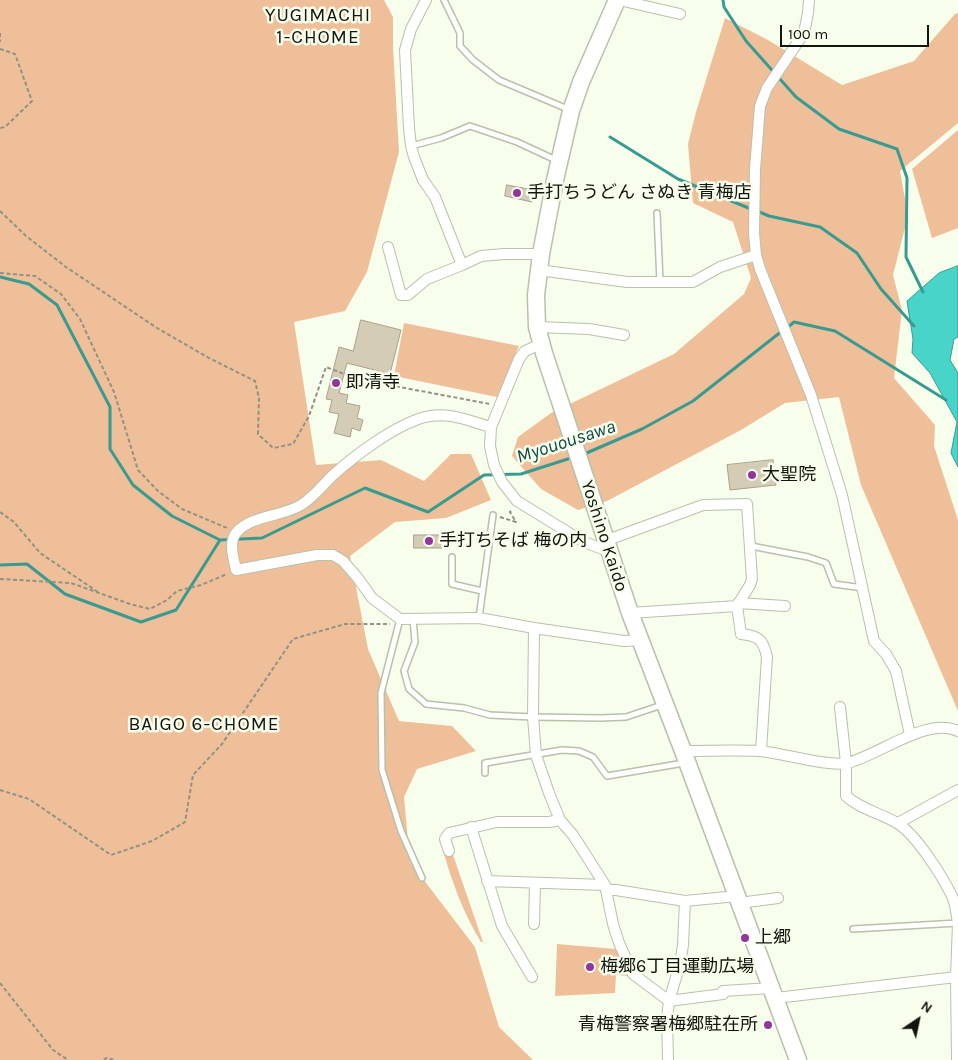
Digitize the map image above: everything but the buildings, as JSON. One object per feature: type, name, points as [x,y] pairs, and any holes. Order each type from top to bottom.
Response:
[{"type":"main road","name":"Yoshino Kaido","points":[[618,0],[571,111],[540,262],[536,294],[538,327],[541,344],[558,398],[630,613],[798,1060]]},
{"type":"street","points":[[426,0],[413,24],[405,50],[411,146],[423,180],[435,197],[462,265]]},
{"type":"street","points":[[618,0],[680,14]]},
{"type":"street","points":[[809,0],[804,33],[767,88],[760,106],[755,169],[754,233],[756,255],[810,395],[842,495],[874,641],[886,654],[896,671],[910,735]]},
{"type":"street","points":[[388,247],[401,295],[408,295],[427,279],[481,256],[504,254],[627,282],[693,282],[720,267],[756,255]]},
{"type":"street","points":[[538,327],[589,329],[624,335]]},
{"type":"street","points":[[541,344],[525,351],[519,359],[491,427],[490,446],[494,465],[502,482],[517,501],[584,542],[607,546],[703,505],[747,504],[752,579],[738,605],[741,634],[755,636],[764,644],[766,657],[761,751]]},
{"type":"street","points":[[491,427],[451,415],[426,417],[381,438],[332,476],[304,504],[292,510],[245,525],[237,532],[233,537],[232,545],[236,570],[317,555],[334,555],[343,561],[372,598],[400,619],[479,618],[624,641],[641,640]]},
{"type":"street","points":[[630,613],[738,605],[785,606]]},
{"type":"street","points":[[534,628],[533,717],[536,755],[560,820],[573,835],[606,888],[612,924],[633,974],[669,1001],[723,994],[723,991],[774,993],[956,977]]},
{"type":"street","points":[[840,707],[846,763],[846,796],[854,803],[898,823],[909,832],[922,847],[953,898],[958,926],[956,977],[957,1060]]},
{"type":"street","points":[[685,757],[761,751],[828,762],[846,763],[910,735],[939,727],[952,728],[958,731]]},
{"type":"street","points":[[898,823],[958,790]]},
{"type":"street","points":[[449,851],[445,839],[449,833],[497,822],[549,822],[560,820]]},
{"type":"street","points":[[471,827],[502,926],[532,977]]},
{"type":"street","points":[[487,881],[606,888],[685,901],[778,898]]},
{"type":"street","points":[[534,924],[535,884]]},
{"type":"street","points":[[668,1060],[666,1033],[669,1001],[680,964],[685,901]]},
{"type":"lane","points":[[444,0],[460,32],[460,46],[473,60],[499,80],[571,111]]},
{"type":"lane","points":[[411,146],[441,138],[470,126],[517,142],[560,162]]},
{"type":"lane","points":[[657,213],[660,282]]},
{"type":"lane","points":[[479,618],[493,514]]},
{"type":"lane","points":[[751,546],[808,557],[826,563],[834,584],[864,589]]},
{"type":"lane","points":[[452,557],[452,584],[482,591]]},
{"type":"lane","points":[[400,619],[381,693],[382,770],[402,831],[422,878]]},
{"type":"lane","points":[[413,619],[416,642],[404,671],[409,689],[426,704],[464,708],[490,715],[533,717],[626,717],[665,704]]},
{"type":"lane","points":[[485,773],[485,763],[562,750],[579,751],[593,758],[607,776],[685,757]]},
{"type":"lane","points":[[853,929],[958,926]]},
{"type":"path","points":[[0,33],[0,42]]},
{"type":"path","points":[[0,49],[15,54],[32,101],[5,127],[0,128]]},
{"type":"path","points":[[0,211],[26,236],[66,267],[157,328],[209,358],[255,381],[259,398],[258,434],[273,448],[293,444],[309,416],[326,367],[357,379],[500,406]]},
{"type":"path","points":[[0,273],[35,276],[61,294],[80,319],[114,392],[138,470],[158,491],[182,510],[237,532]]},
{"type":"path","points":[[493,514],[516,522],[510,512],[517,501]]},
{"type":"path","points":[[0,512],[14,522],[40,553],[101,594]]},
{"type":"path","points":[[0,578],[71,583],[130,604],[150,609],[167,600],[177,591],[201,585],[236,570]]},
{"type":"path","points":[[0,790],[29,798],[111,856],[152,841],[185,822],[193,775],[222,744],[293,639],[345,624],[394,624],[400,619]]},
{"type":"path","points":[[0,982],[53,1050],[68,1060]]},
{"type":"path","points":[[104,1060],[106,1058],[115,1060]]},
{"type":"shaded area","points":[[0,0],[384,0],[393,17],[399,152],[367,272],[345,311],[294,322],[316,465],[381,460],[424,481],[451,454],[471,454],[491,500],[446,518],[395,522],[350,556],[368,649],[399,721],[452,726],[476,751],[417,769],[404,797],[410,862],[475,947],[499,1027],[533,1060],[0,1060]]},
{"type":"shaded area","points":[[958,13],[958,123],[900,171],[908,216],[893,275],[902,310],[894,378],[935,425],[934,446],[958,520],[958,711],[861,485],[839,397],[785,403],[741,430],[607,501],[578,510],[541,489],[512,456],[518,437],[551,413],[674,354],[744,294],[751,278],[733,222],[693,203],[688,144],[725,18],[768,40],[842,85],[914,61],[955,14]]},
{"type":"shaded area","points":[[958,130],[958,228],[932,238],[912,169]]},
{"type":"shaded area","points":[[404,323],[519,346],[497,397],[394,376]]},
{"type":"shaded area","points":[[452,852],[483,942],[481,942],[469,921],[451,877],[444,854]]},
{"type":"shaded area","name":"梅郷6丁目運動広場","points":[[557,944],[616,949],[629,976],[616,975],[615,993],[555,996]]},
{"type":"water","points":[[958,266],[958,337],[954,339],[950,360],[958,373],[958,467],[951,453],[957,422],[930,373],[912,353],[913,339],[907,301],[939,273]]},
{"type":"waterway","points":[[723,0],[724,7],[746,41],[796,97],[839,129],[897,149],[907,178],[906,257],[923,292]]},
{"type":"waterway","points":[[610,137],[678,179],[751,209]]},
{"type":"waterway","points":[[757,211],[769,216],[820,227],[857,253],[881,289],[914,326]]},
{"type":"waterway","points":[[0,277],[29,284],[57,305],[110,407],[110,449],[133,485],[172,516],[220,540]]},
{"type":"waterway","name":"Myouousawa","points":[[787,328],[794,322],[835,331],[946,400]]},
{"type":"waterway","name":"Myouousawa","points":[[582,455],[642,429],[693,401],[782,331]]},
{"type":"waterway","name":"Myouousawa","points":[[0,565],[27,564],[65,594],[141,622],[176,610],[220,540],[262,538],[365,488],[428,512],[484,475],[521,474],[574,457]]},
{"type":"place","name":"手打ちうどん さぬき 青梅店","points":[[517,193]]},
{"type":"place","name":"即清寺","points":[[336,383]]},
{"type":"place","name":"大聖院","points":[[752,475]]},
{"type":"place","name":"手打ちそば 梅の内","points":[[429,541]]},
{"type":"place","name":"上郷","points":[[745,938]]},
{"type":"place","name":"梅郷6丁目運動広場","points":[[590,967]]},
{"type":"place","name":"青梅警察署梅郷駐在所","points":[[768,1025]]},
{"type":"district","name":"YUGIMACHI 1-CHOME","points":[[318,27]]},
{"type":"district","name":"BAIGO 6-CHOME","points":[[204,725]]}]
